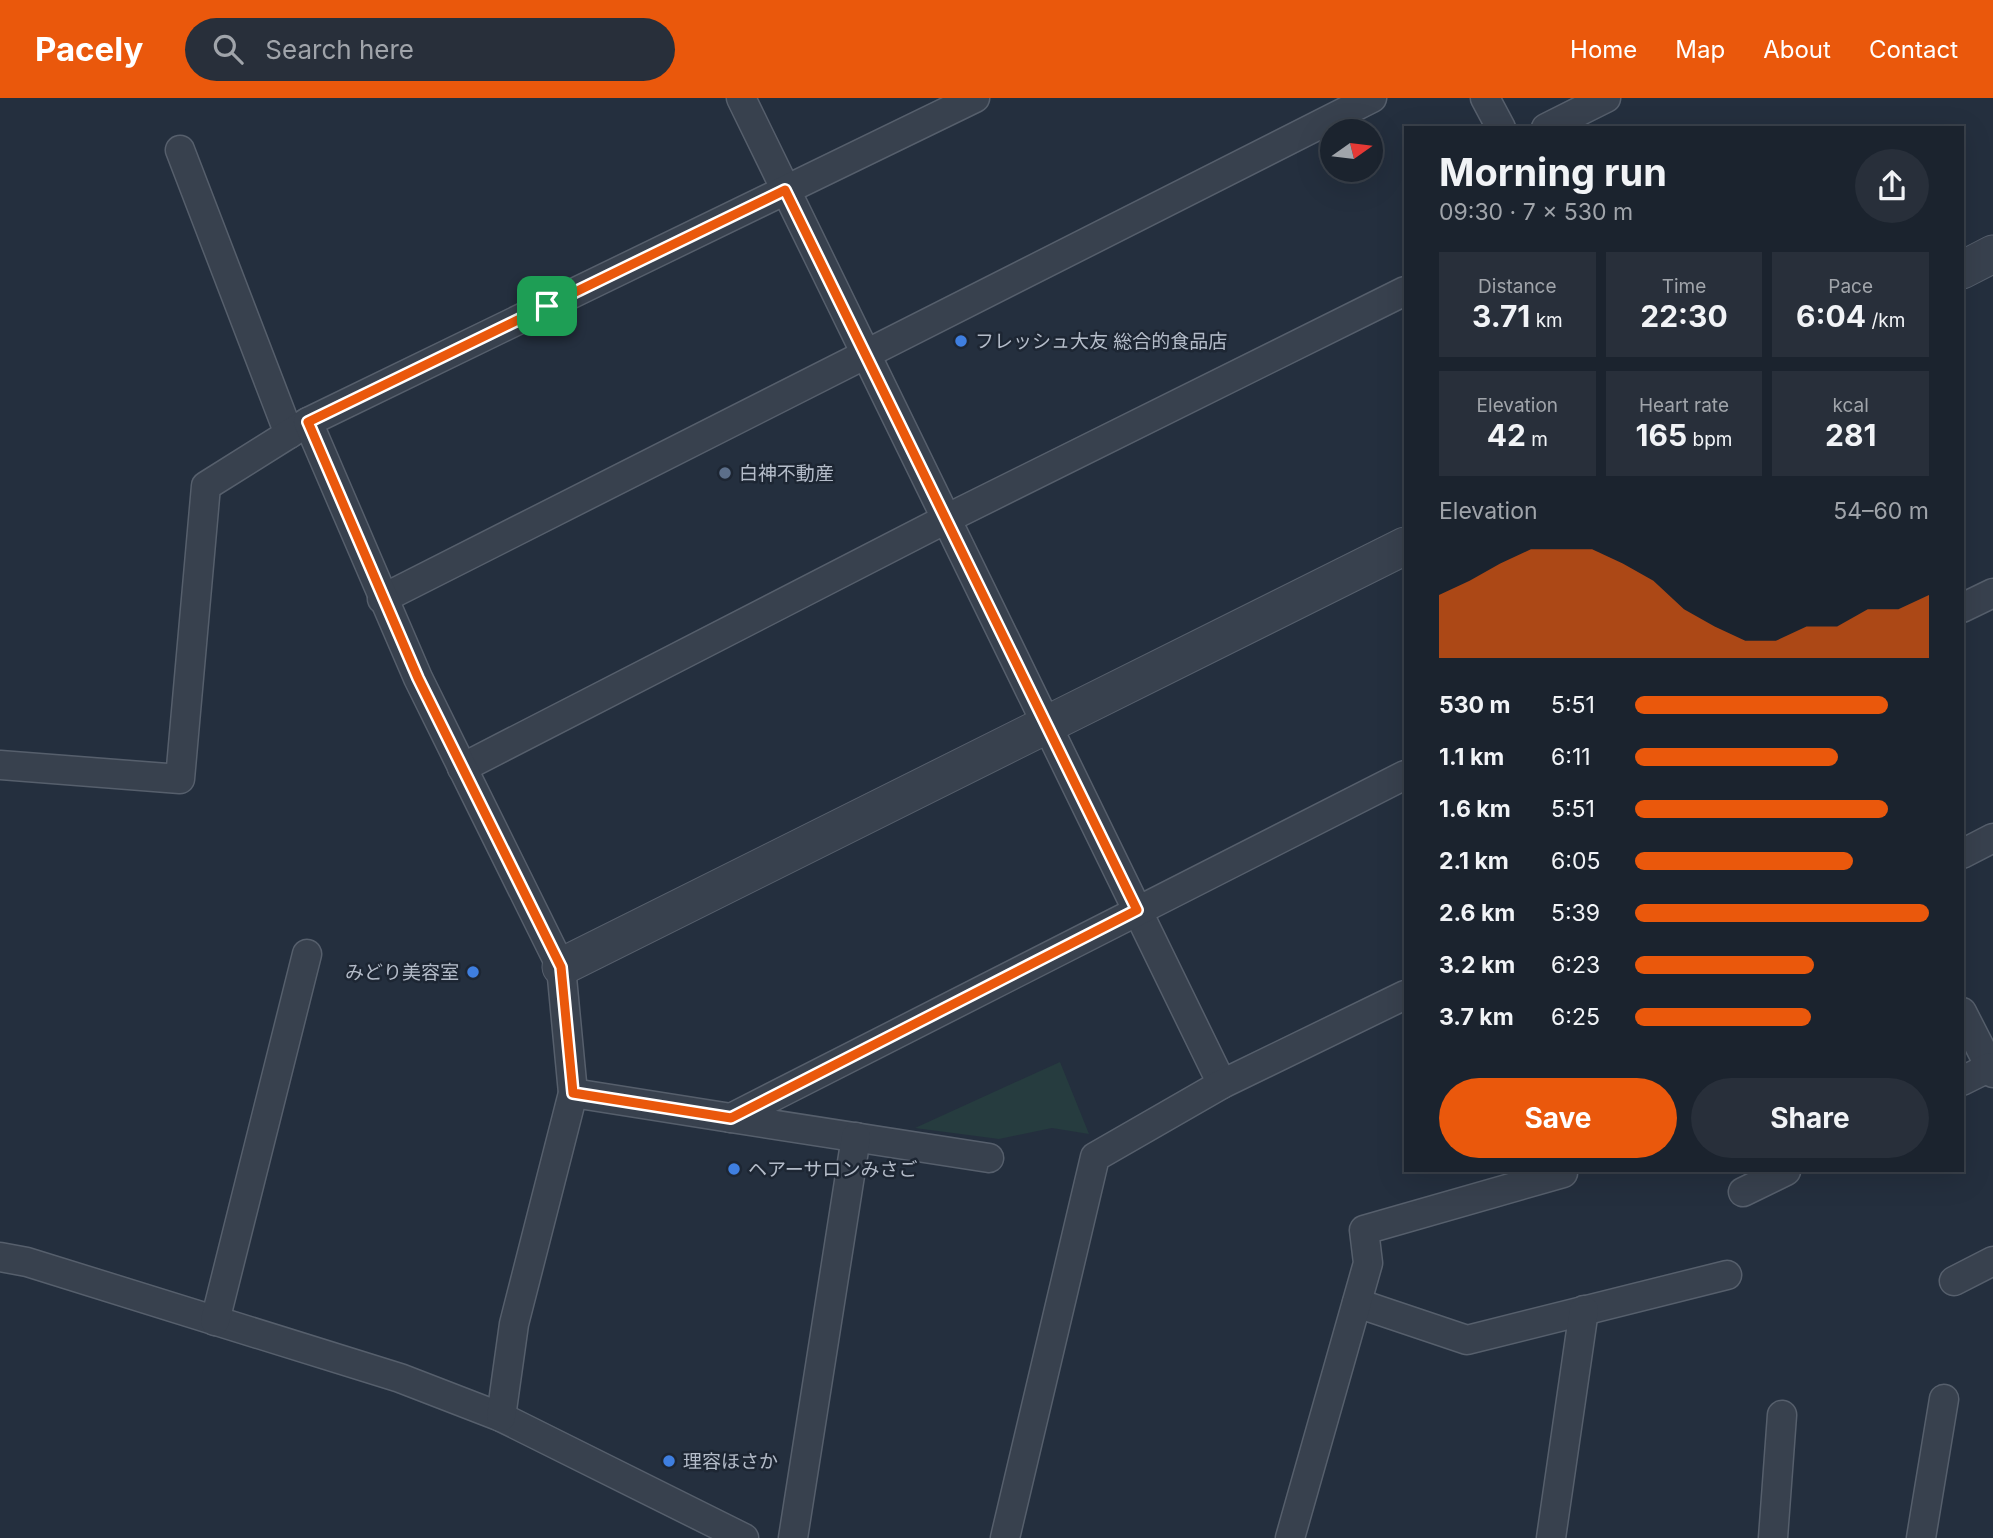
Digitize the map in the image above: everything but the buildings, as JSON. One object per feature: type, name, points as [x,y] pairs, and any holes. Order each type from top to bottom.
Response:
[{"type":"street","points":[[741,98],[1222,1084]]},
{"type":"street","points":[[0,765],[180,779],[206,486],[299,428],[975,98]]},
{"type":"street","points":[[382,600],[1372,98]]},
{"type":"street","points":[[1485,98],[1500,126]]},
{"type":"street","points":[[1550,126],[1606,98]]},
{"type":"street","points":[[180,150],[299,428],[561,967],[573,1093],[514,1324],[501,1417]]},
{"type":"street","points":[[1964,269],[1993,254]]},
{"type":"street","points":[[463,768],[946,519],[1404,291]]},
{"type":"street","points":[[561,967],[1404,546]]},
{"type":"street","points":[[1964,607],[1993,593]]},
{"type":"street","points":[[731,1118],[1404,776]]},
{"type":"street","points":[[1964,853],[1993,838]]},
{"type":"street","points":[[215,1321],[307,954]]},
{"type":"street","points":[[1005,1538],[1095,1157],[1222,1084],[1404,995]]},
{"type":"street","points":[[1964,1016],[1992,1070],[1964,1080]]},
{"type":"street","points":[[573,1093],[989,1158]]},
{"type":"street","points":[[793,1538],[856,1137]]},
{"type":"street","points":[[1743,1192],[1784,1172]]},
{"type":"street","points":[[1290,1538],[1368,1263],[1364,1230],[1563,1173]]},
{"type":"street","points":[[0,1257],[27,1262],[400,1378],[501,1417],[744,1538]]},
{"type":"street","points":[[1954,1281],[1993,1261]]},
{"type":"street","points":[[1357,1303],[1467,1340],[1727,1275]]},
{"type":"street","points":[[1551,1538],[1584,1310]]},
{"type":"street","points":[[1921,1538],[1944,1399]]},
{"type":"street","points":[[1773,1538],[1782,1415]]},
{"type":"green space","points":[[1060,1062],[1089,1134],[1052,1128],[999,1139],[915,1128]]},
{"type":"place","name":"フレッシュ大友 総合的食品店","points":[[961,341]]},
{"type":"place","name":"白神不動産","points":[[725,473]]},
{"type":"place","name":"みどり美容室","points":[[473,972]]},
{"type":"place","name":"ヘアーサロンみさご","points":[[734,1169]]},
{"type":"place","name":"理容ほさか","points":[[669,1461]]},
{"type":"route","points":[[785,190],[1137,910],[731,1118],[573,1093],[561,967],[418,678],[382,600],[308,422],[547,306],[785,190]]}]
